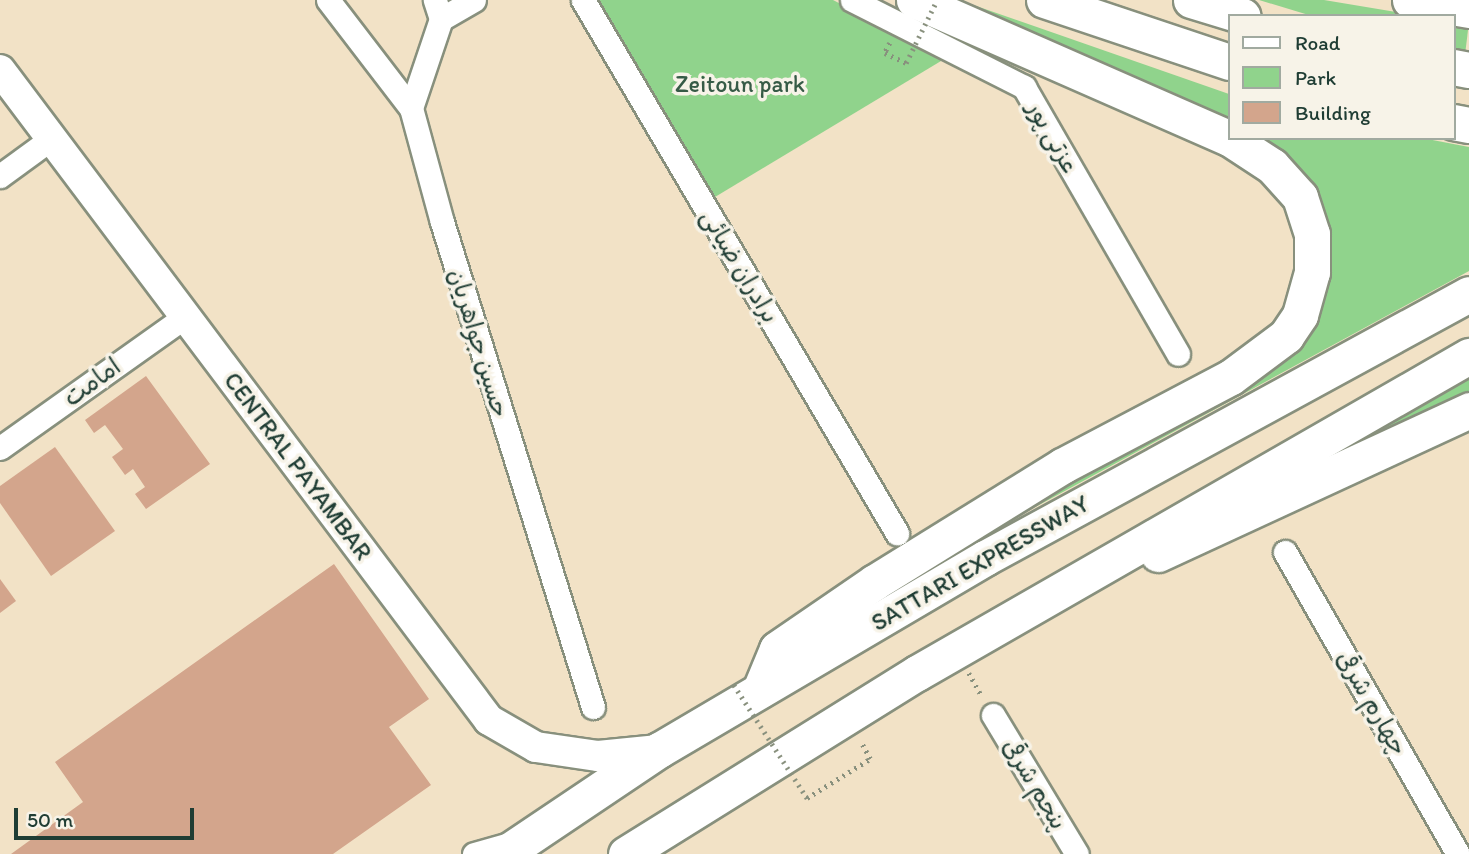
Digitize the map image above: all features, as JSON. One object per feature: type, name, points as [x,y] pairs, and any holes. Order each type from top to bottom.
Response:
[{"type":"highway","points":[[914,0],[1228,138]]},
{"type":"highway","points":[[1044,0],[1228,62]]},
{"type":"highway","points":[[1191,0],[1236,14]]},
{"type":"highway","points":[[1410,0],[1469,10]]},
{"type":"highway","points":[[747,688],[777,649],[875,582],[1062,466],[1231,377],[1286,336],[1300,315],[1312,272],[1312,234],[1300,197],[1272,166],[1232,140]]},
{"type":"highway","name":"SATTARI EXPRESSWAY","points":[[514,847],[747,688],[1469,294]]},
{"type":"highway","points":[[626,854],[956,651],[1057,595],[1161,530],[1469,356]]},
{"type":"highway","points":[[1057,595],[1210,533],[1469,410]]},
{"type":"main road","name":"CENTRAL PAYAMBAR","points":[[0,70],[489,720],[536,747],[598,756],[659,750]]},
{"type":"street","name":"حسین جواهریان","points":[[328,0],[411,108],[442,222],[593,707]]},
{"type":"street","points":[[411,108],[438,10],[474,0]]},
{"type":"street","name":"برادران ضیائی","points":[[583,0],[897,533]]},
{"type":"street","name":"عزتی پور","points":[[852,0],[1024,87],[1178,354]]},
{"type":"street","points":[[0,176],[52,138]]},
{"type":"street","name":"امامت","points":[[0,448],[184,317]]},
{"type":"street","name":"چهارم شرقی","points":[[1285,552],[1458,854]]},
{"type":"street","name":"پنجم شرقی","points":[[993,715],[1077,854]]},
{"type":"street","points":[[474,854],[514,847]]},
{"type":"path","points":[[885,53],[906,63],[937,0]]},
{"type":"path","points":[[956,651],[993,715]]},
{"type":"path","points":[[747,688],[807,799],[870,759]]},
{"type":"green space","name":"Zeitoun park","points":[[593,0],[833,0],[946,58],[710,200]]},
{"type":"green space","points":[[940,0],[959,0],[1228,94],[1228,126]]},
{"type":"green space","points":[[1259,0],[1324,0],[1408,14],[1305,14]]},
{"type":"green space","points":[[1455,21],[1469,23],[1465,53],[1455,51]]},
{"type":"green space","points":[[1255,140],[1432,140],[1469,147],[1469,271],[949,554],[1315,322],[1330,258],[1327,229]]},
{"type":"green space","points":[[1469,377],[1469,394],[1216,517]]},
{"type":"building","points":[[146,376],[210,464],[146,509],[135,494],[145,487],[133,469],[125,475],[112,457],[123,449],[105,425],[94,433],[85,420]]},
{"type":"building","points":[[55,447],[115,531],[51,576],[0,503],[0,486]]},
{"type":"building","points":[[334,564],[429,699],[389,727],[431,785],[333,854],[11,854],[83,802],[55,762]]},
{"type":"building","points":[[0,579],[16,601],[0,613]]}]
